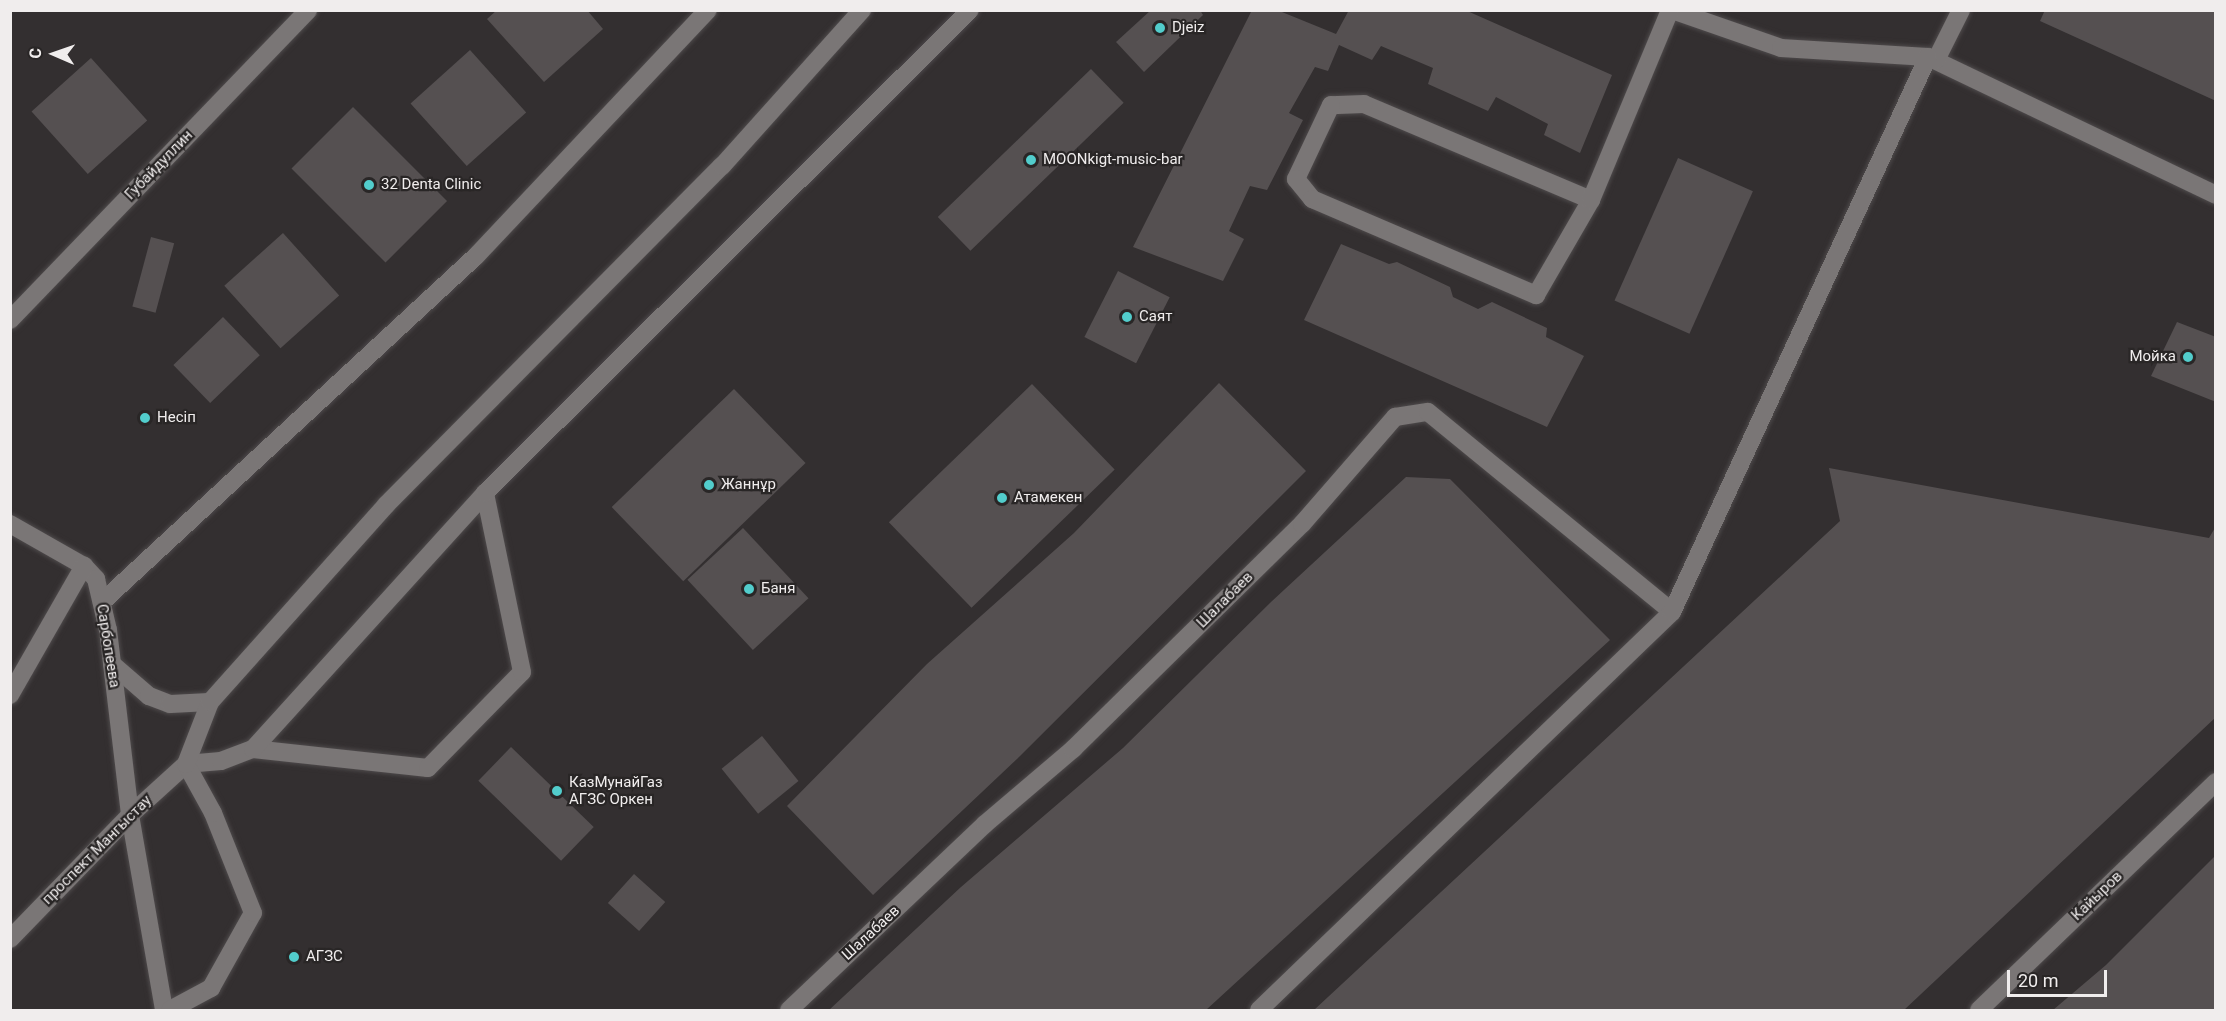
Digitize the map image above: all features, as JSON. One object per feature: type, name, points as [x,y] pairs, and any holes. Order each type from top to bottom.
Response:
[{"type":"street","name":"Губайдуллин","points":[[10,320],[308,10]]},
{"type":"street","points":[[102,603],[476,256],[708,10]]},
{"type":"street","points":[[186,764],[210,702],[386,505],[722,166],[862,10]]},
{"type":"street","points":[[254,749],[485,493],[970,10]]},
{"type":"street","points":[[1591,200],[1364,105],[1331,105],[1296,179],[1312,199],[1536,295],[1591,200],[1671,10],[1781,48],[1932,59],[2216,195]]},
{"type":"street","points":[[1259,1011],[1672,612],[1932,59],[1961,10]]},
{"type":"street","name":"Шалабаев","points":[[789,1011],[985,824],[1081,741],[1302,524],[1395,417],[1428,412],[1672,612]]},
{"type":"street","points":[[186,764],[220,761],[254,749],[428,768],[522,672],[485,493]]},
{"type":"street","name":"Сарбопеева","points":[[10,524],[84,566],[96,579],[112,664],[129,815],[164,1011]]},
{"type":"street","points":[[10,695],[84,566]]},
{"type":"street","points":[[112,664],[149,696],[170,704],[210,702]]},
{"type":"street","points":[[170,1011],[212,988],[253,913],[213,813],[186,764]]},
{"type":"street","name":"проспект Мангыстау","points":[[10,939],[129,815],[186,764]]},
{"type":"street","name":"Кайыров","points":[[1979,1011],[2216,782]]},
{"type":"building","points":[[497,10],[587,10],[603,29],[544,82],[487,19]]},
{"type":"building","name":"Djeiz","points":[[1151,10],[1200,10],[1203,15],[1144,72],[1116,42]]},
{"type":"building","points":[[1252,10],[1277,10],[1336,34],[1349,10],[1465,10],[1612,75],[1580,153],[1544,135],[1548,124],[1496,97],[1488,111],[1428,84],[1433,68],[1381,46],[1372,60],[1339,45],[1328,71],[1315,67],[1289,113],[1303,120],[1267,190],[1250,186],[1229,231],[1244,239],[1223,281],[1133,247]]},
{"type":"building","points":[[2045,10],[2216,10],[2216,101],[2040,21]]},
{"type":"building","points":[[470,50],[526,112],[467,166],[411,104]]},
{"type":"building","points":[[91,58],[147,120],[88,174],[32,112]]},
{"type":"building","name":"MOONkigt-music-bar","points":[[1091,69],[1124,103],[970,251],[938,217]]},
{"type":"building","name":"32 Denta Clinic","points":[[353,107],[447,201],[386,263],[291,169]]},
{"type":"building","points":[[1678,158],[1753,191],[1689,334],[1615,301]]},
{"type":"building","points":[[283,233],[339,295],[280,348],[224,286]]},
{"type":"building","points":[[151,237],[174,243],[156,313],[132,307]]},
{"type":"building","points":[[1341,244],[1389,264],[1397,262],[1450,287],[1453,297],[1478,309],[1492,302],[1547,328],[1546,337],[1584,356],[1547,427],[1304,320]]},
{"type":"building","name":"Саят","points":[[1118,271],[1170,297],[1136,363],[1084,337]]},
{"type":"building","points":[[223,317],[260,355],[210,403],[173,365]]},
{"type":"building","name":"Мойка","points":[[2177,322],[2216,337],[2216,402],[2151,376]]},
{"type":"building","points":[[1219,383],[1306,471],[1018,758],[873,895],[787,806],[927,664],[1074,533]]},
{"type":"building","name":"Атамекен","points":[[1032,384],[1115,470],[972,608],[889,522]]},
{"type":"building","name":"Жаннұр","points":[[734,389],[806,463],[683,581],[612,507]]},
{"type":"building","points":[[1829,468],[2209,538],[2216,526],[2216,717],[1904,1010],[1314,1010],[1840,521]]},
{"type":"building","points":[[1406,477],[1450,479],[1610,640],[1206,1010],[829,1010],[961,887],[1123,748],[1271,602]]},
{"type":"building","name":"Баня","points":[[743,528],[808,598],[753,650],[687,580]]},
{"type":"building","points":[[762,736],[799,781],[758,814],[722,769]]},
{"type":"building","points":[[511,747],[594,827],[561,861],[478,781]]},
{"type":"building","points":[[2216,855],[2216,1010],[2053,1010],[2106,965]]},
{"type":"building","points":[[634,874],[665,902],[639,931],[608,903]]},
{"type":"place","name":"Djeiz","points":[[1160,28]]},
{"type":"place","name":"MOONkigt-music-bar","points":[[1031,160]]},
{"type":"place","name":"32 Denta Clinic","points":[[369,185]]},
{"type":"place","name":"Саят","points":[[1127,317]]},
{"type":"place","name":"Мойка","points":[[2188,357]]},
{"type":"place","name":"Несіп","points":[[145,418]]},
{"type":"place","name":"Жаннұр","points":[[709,485]]},
{"type":"place","name":"Атамекен","points":[[1002,498]]},
{"type":"place","name":"Баня","points":[[749,589]]},
{"type":"place","name":"КазМунайГаз АГЗС Оркен","points":[[557,791]]},
{"type":"place","name":"АГЗС","points":[[294,957]]}]
